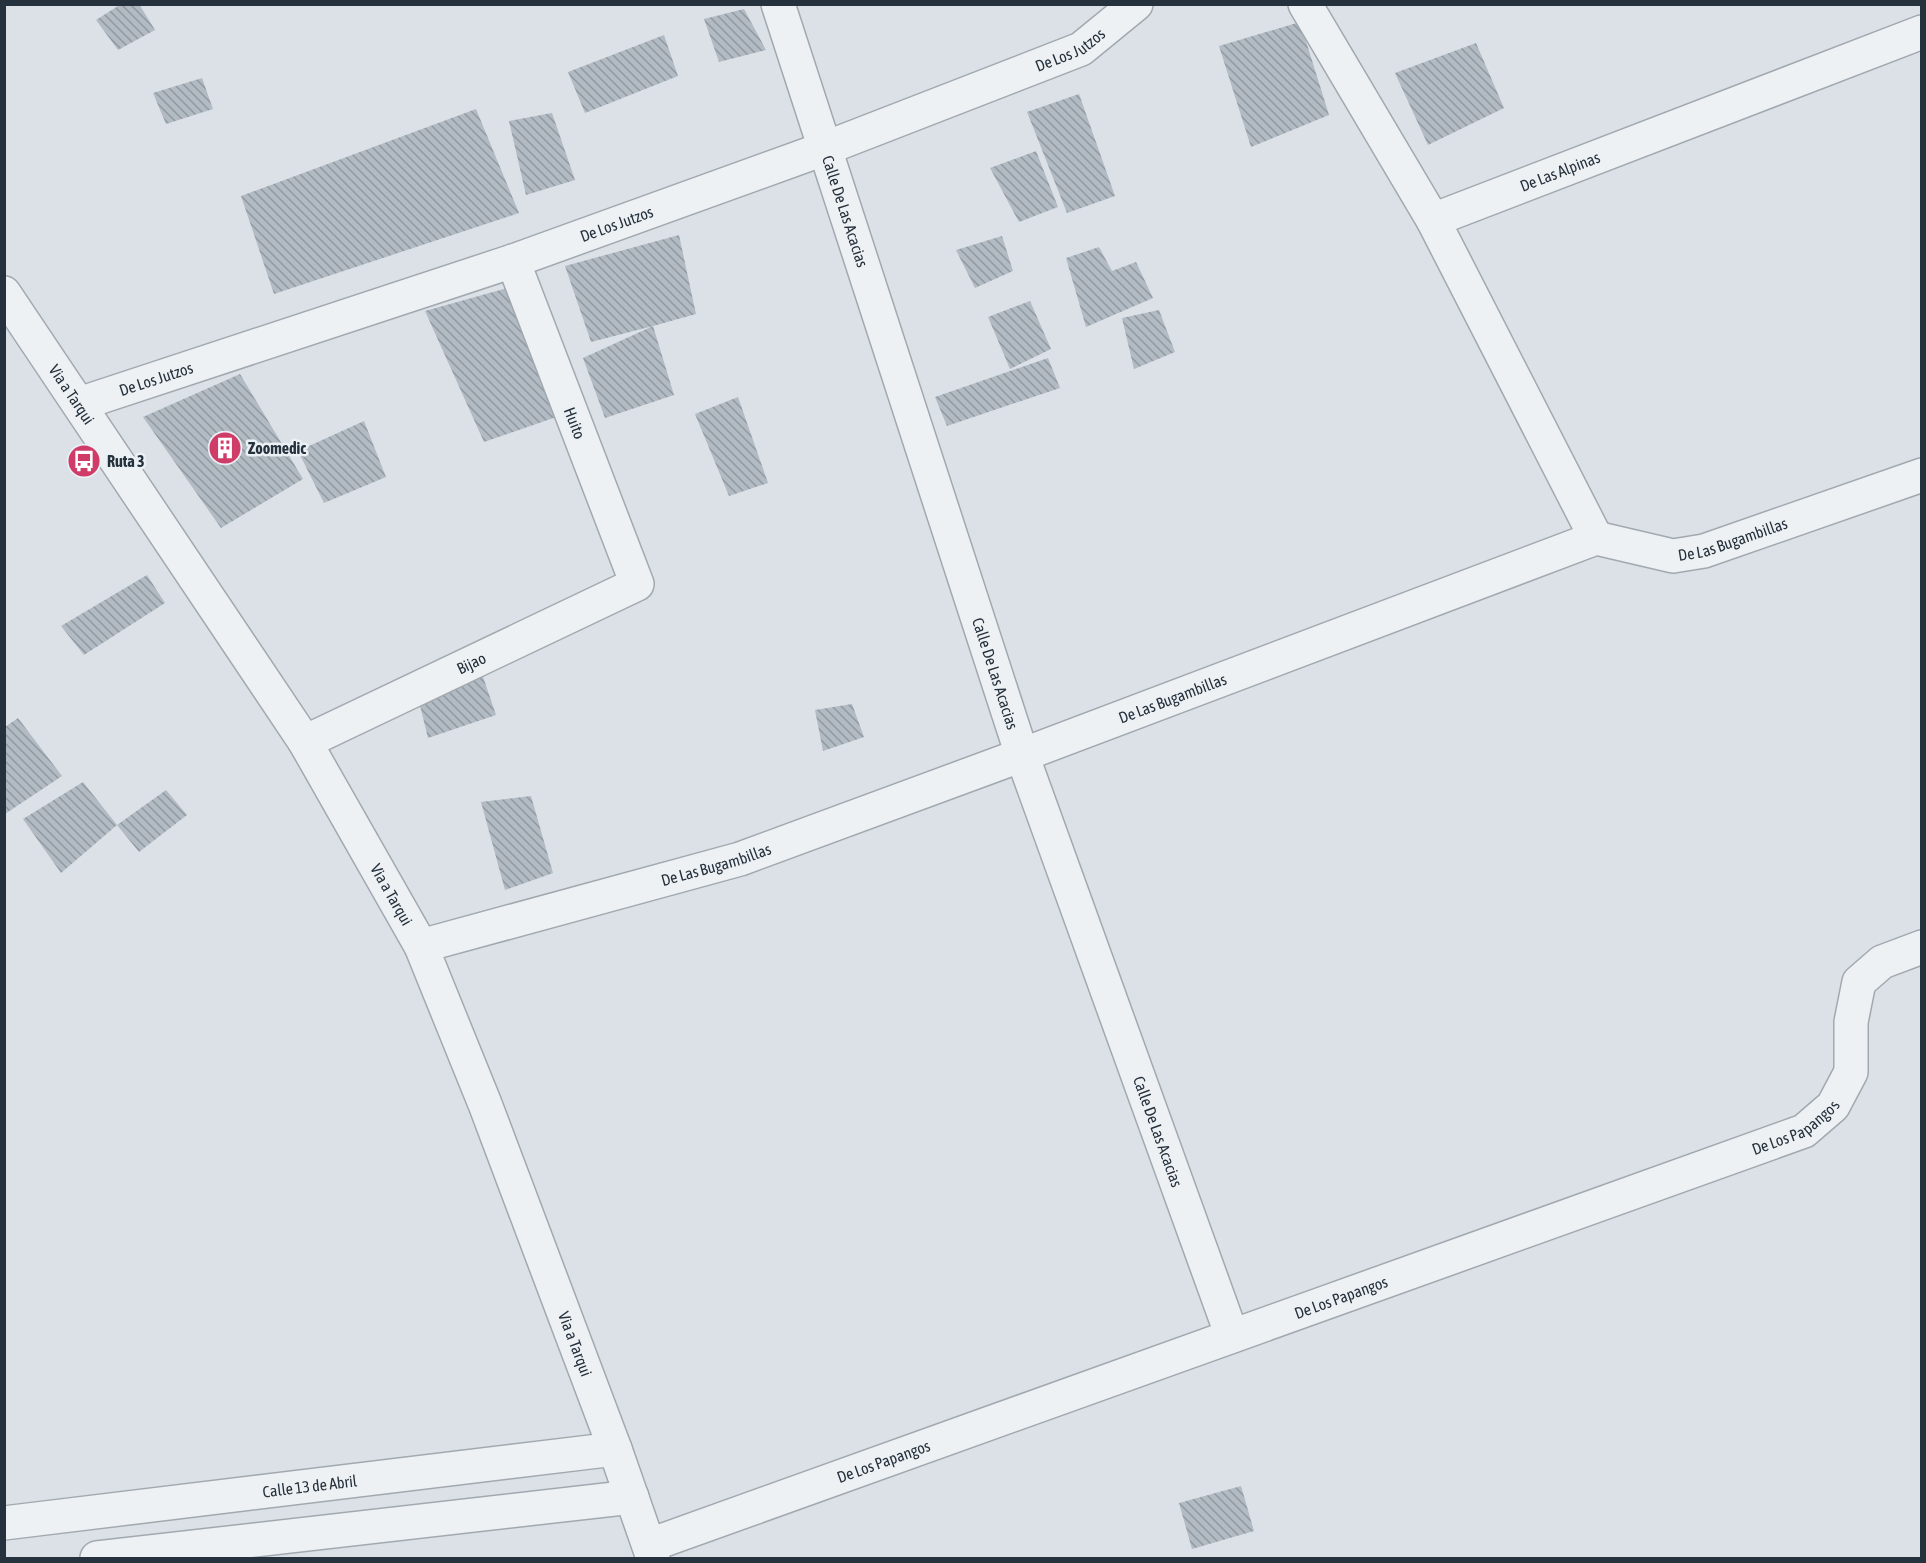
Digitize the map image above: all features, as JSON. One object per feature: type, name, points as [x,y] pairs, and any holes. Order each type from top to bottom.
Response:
[{"type":"street","name":"Calle De Las Acacias","points":[[778,4],[1022,755],[1232,1336]]},
{"type":"street","name":"De Los Jutzos","points":[[79,404],[513,261],[826,148],[1081,49],[1136,4]]},
{"type":"street","points":[[1305,4],[1433,220],[1596,538]]},
{"type":"street","name":"De Las Alpinas","points":[[1433,220],[1922,32]]},
{"type":"street","name":"Huito","points":[[513,261],[637,584]]},
{"type":"street","name":"Via a Tarqui","points":[[4,293],[305,742],[420,946],[485,1104],[652,1552]]},
{"type":"street","name":"De Las Bugambillas","points":[[420,946],[740,859],[1596,538],[1673,556],[1704,551],[1922,475]]},
{"type":"street","name":"Bijao","points":[[305,742],[637,584]]},
{"type":"street","name":"De Los Papangos","points":[[652,1552],[1232,1336],[1804,1131],[1833,1106],[1851,1072],[1851,1022],[1859,982],[1882,962],[1922,947]]},
{"type":"street","name":"Calle 13 de Abril","points":[[4,1523],[615,1449]]},
{"type":"street","points":[[97,1558],[301,1546],[632,1497]]},
{"type":"building","points":[[121,4],[139,4],[155,30],[118,50],[96,20]]},
{"type":"building","points":[[744,9],[766,50],[719,62],[704,19]]},
{"type":"building","points":[[1300,22],[1329,115],[1251,147],[1219,46]]},
{"type":"building","points":[[664,35],[678,76],[585,113],[568,72]]},
{"type":"building","points":[[1476,43],[1504,108],[1428,145],[1395,73]]},
{"type":"building","points":[[202,78],[213,109],[166,124],[153,93]]},
{"type":"building","points":[[1079,94],[1115,196],[1067,213],[1027,112]]},
{"type":"building","points":[[476,109],[519,213],[274,294],[241,196]]},
{"type":"building","points":[[552,113],[575,180],[526,195],[509,121]]},
{"type":"building","points":[[1036,151],[1058,207],[1019,222],[990,168]]},
{"type":"building","points":[[679,235],[696,314],[591,342],[565,266]]},
{"type":"building","points":[[1002,236],[1013,271],[975,288],[956,250]]},
{"type":"building","points":[[1099,247],[1112,271],[1136,262],[1153,298],[1086,327],[1066,258]]},
{"type":"building","points":[[522,284],[565,414],[484,442],[425,311]]},
{"type":"building","points":[[1030,301],[1051,349],[1010,369],[988,317]]},
{"type":"building","points":[[1159,310],[1175,352],[1134,369],[1122,318]]},
{"type":"building","points":[[653,326],[674,395],[605,418],[583,358]]},
{"type":"building","points":[[1048,358],[1060,388],[947,426],[935,397]]},
{"type":"building","name":"Zoomedic","points":[[240,374],[303,479],[221,528],[143,417]]},
{"type":"building","points":[[738,397],[768,483],[729,496],[695,414]]},
{"type":"building","points":[[364,421],[386,477],[324,503],[298,451]]},
{"type":"building","points":[[147,575],[165,603],[84,655],[61,626]]},
{"type":"building","points":[[480,668],[496,715],[428,738],[416,689]]},
{"type":"building","points":[[852,704],[864,737],[823,751],[815,710]]},
{"type":"building","points":[[18,718],[62,776],[5,814],[5,727]]},
{"type":"building","points":[[83,782],[117,825],[61,873],[23,819]]},
{"type":"building","points":[[166,790],[187,815],[139,852],[117,825]]},
{"type":"building","points":[[531,796],[553,873],[505,890],[481,802]]},
{"type":"building","points":[[1241,1486],[1254,1531],[1192,1549],[1179,1503]]},
{"type":"place","name":"Zoomedic","points":[[225,448]]},
{"type":"place","name":"Ruta 3","points":[[84,461]]}]
